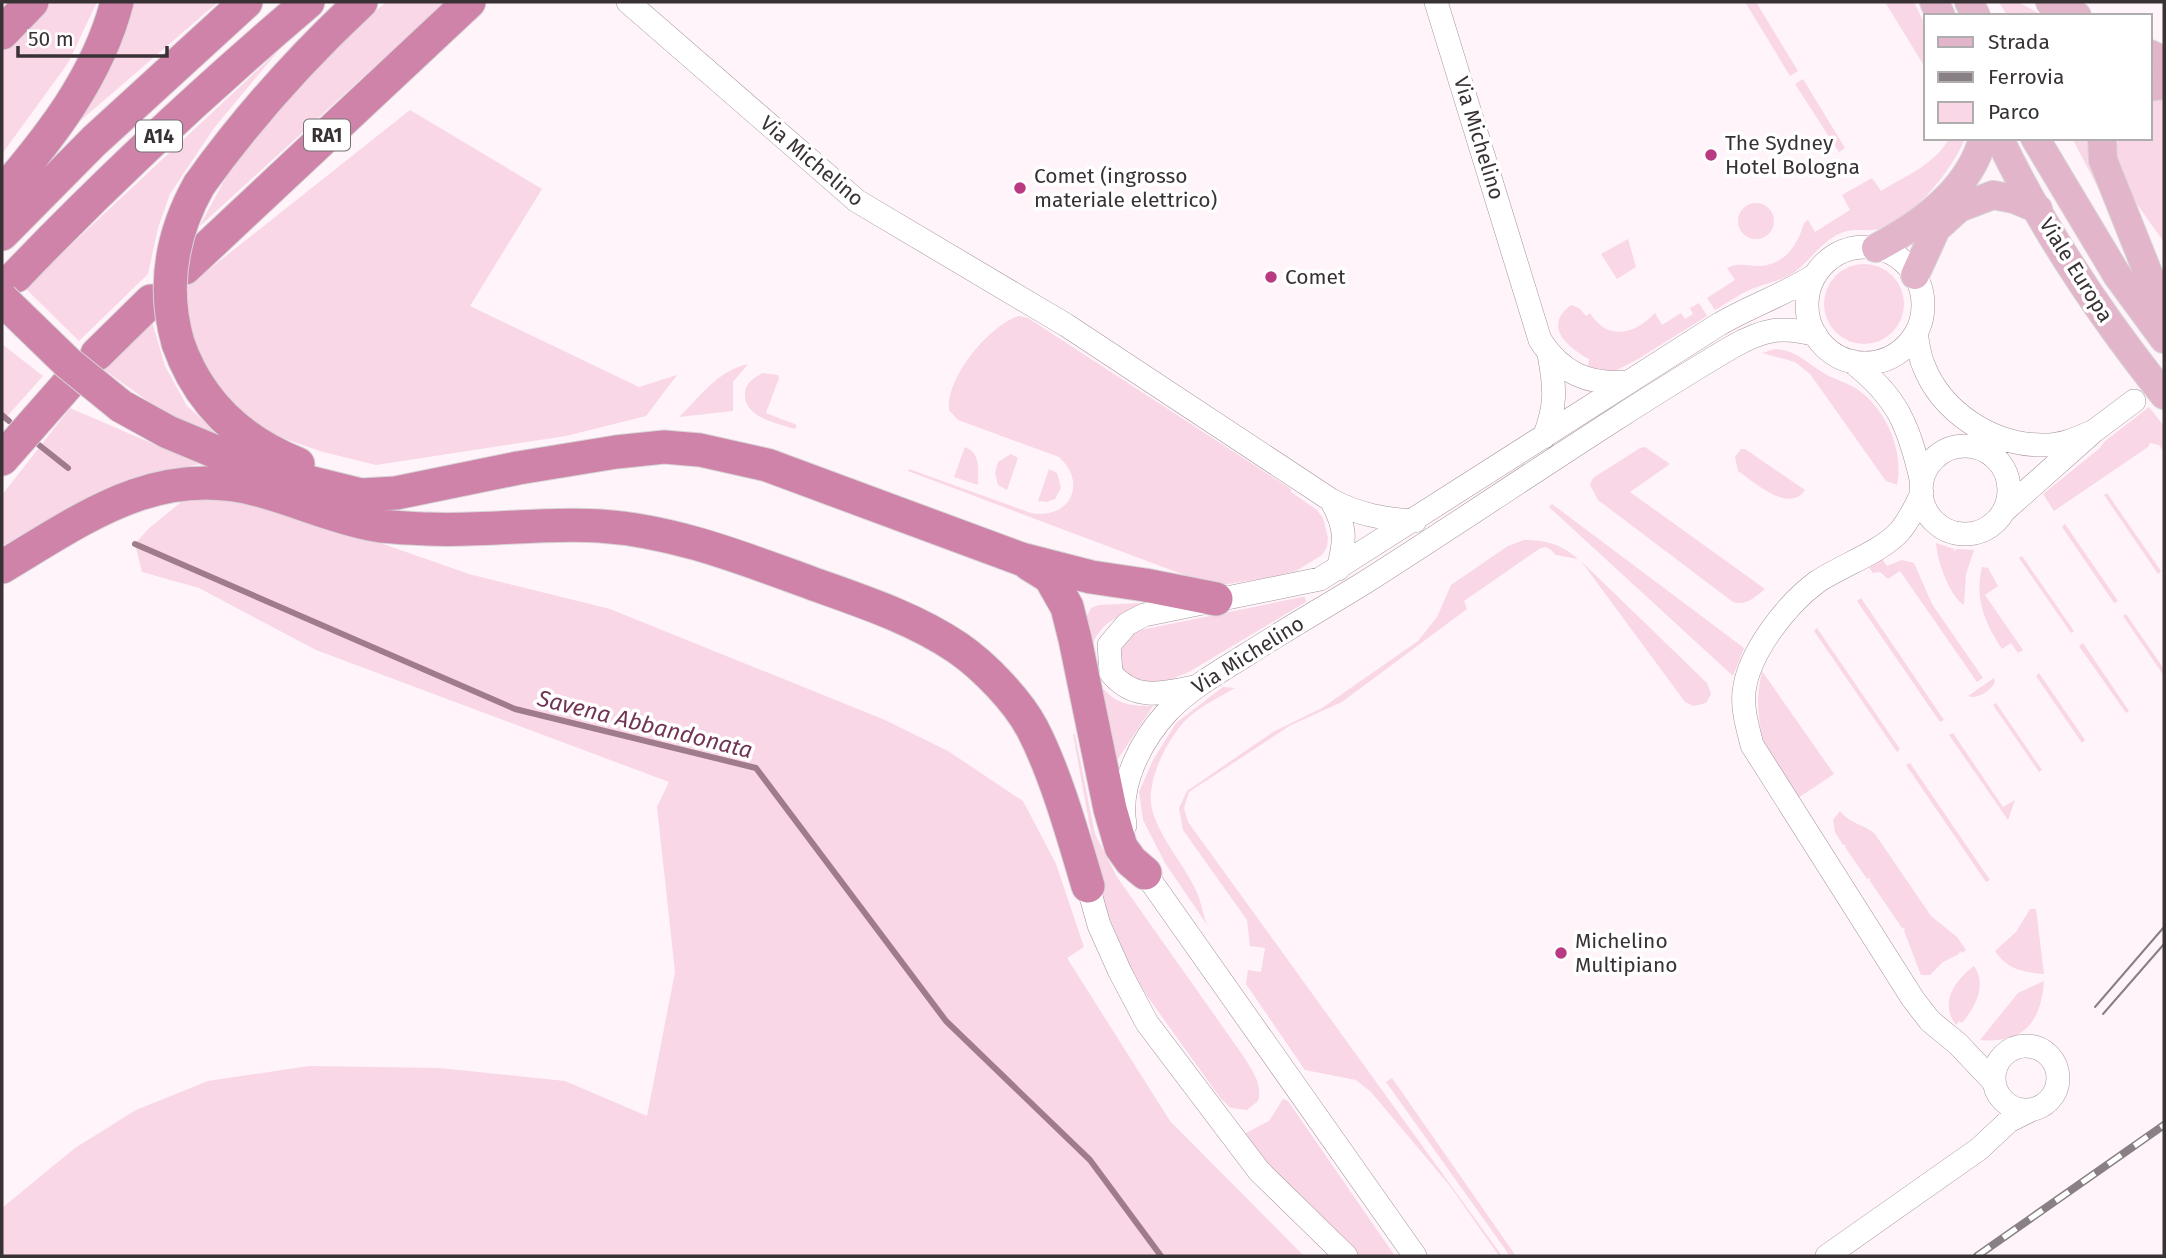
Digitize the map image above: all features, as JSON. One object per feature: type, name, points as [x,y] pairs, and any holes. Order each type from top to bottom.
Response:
[{"type":"highway","points":[[2,33],[32,2]]},
{"type":"highway","points":[[2,193],[74,99],[110,29],[117,2]]},
{"type":"highway","name":"A14","points":[[2,234],[94,141],[246,2]]},
{"type":"highway","name":"A14","points":[[9,287],[110,182],[200,97],[308,2]]},
{"type":"highway","points":[[360,2],[260,106],[199,185],[178,230],[170,267],[170,305],[178,343],[193,379],[214,409],[229,424],[260,446],[310,469],[361,484],[434,484]]},
{"type":"highway","name":"RA1","points":[[185,268],[469,2]]},
{"type":"highway","points":[[9,287],[68,363],[121,406],[168,432],[262,470],[321,498],[428,529]]},
{"type":"highway","points":[[97,354],[150,301]]},
{"type":"highway","points":[[2,459],[68,384]]},
{"type":"highway","points":[[262,470],[361,495],[396,493],[616,452],[664,447],[700,450],[767,465],[1021,559],[1079,574],[1216,599]]},
{"type":"highway","points":[[2,567],[116,503],[162,486],[188,482],[238,485],[375,525],[428,529],[561,523],[645,531],[722,550],[859,600],[932,633],[984,670],[1031,727],[1056,788],[1088,886]]},
{"type":"highway","points":[[1021,559],[1050,577],[1067,607],[1110,809],[1121,847],[1131,861],[1145,873]]},
{"type":"main road","points":[[2050,2],[2073,14]]},
{"type":"main road","points":[[1876,248],[1922,221],[1943,200],[1961,181],[1977,157],[1982,140]]},
{"type":"main road","name":"Viale Europa","points":[[2000,140],[2088,292],[2164,395]]},
{"type":"main road","name":"Viale Europa","points":[[2036,140],[2110,264],[2164,339]]},
{"type":"main road","points":[[2102,140],[2103,160],[2164,313]]},
{"type":"main road","points":[[1915,275],[1936,229],[1959,208],[1993,195],[2038,209]]},
{"type":"street","name":"Via Michelino","points":[[628,2],[857,201],[1066,325],[1331,500],[1366,516],[1415,521]]},
{"type":"street","name":"Via Michelino","points":[[1436,2],[1540,341],[1549,354],[1584,378],[1605,384],[1628,382]]},
{"type":"street","points":[[1944,528],[1928,513],[1916,452],[1900,414],[1872,377],[1851,360],[1833,352],[1816,335],[1810,324],[1808,299],[1815,275],[1831,258],[1852,248],[1876,248],[1898,257],[1915,275],[1923,305],[1916,333],[1923,364],[1937,390],[1982,450]]},
{"type":"street","name":"Via Michelino","points":[[1194,687],[1166,693],[1144,693],[1129,689],[1111,673],[1109,645],[1127,624],[1144,615],[1216,599],[1307,584],[1320,579],[1415,521],[1734,315],[1787,292],[1815,275]]},
{"type":"street","name":"Via Michelino","points":[[1415,1256],[1145,873],[1131,846],[1125,824],[1123,809],[1128,778],[1149,736],[1167,712],[1194,687],[1363,583],[1739,343],[1778,329],[1816,335]]},
{"type":"street","points":[[1851,360],[1868,362],[1891,356],[1902,349],[1916,333]]},
{"type":"street","name":"Via Michelino","points":[[1544,437],[1552,418],[1555,400],[1549,354]]},
{"type":"street","points":[[2004,510],[2094,431],[2134,401]]},
{"type":"street","points":[[1950,407],[1968,421],[2020,443],[2045,446],[2070,442],[2094,431]]},
{"type":"street","points":[[1899,531],[1913,512],[1931,463],[1941,454],[1954,448],[1982,450],[1994,457],[2003,468],[2009,496],[1996,522],[1974,533],[1964,534],[1944,528],[1919,526],[1899,531],[1817,582],[1784,611],[1749,669],[1744,691],[1745,717],[1752,745],[1913,999],[1930,1021],[1958,1044],[2009,1106],[2023,1111],[2031,1110]]},
{"type":"street","points":[[1331,500],[1342,519],[1344,531],[1344,547],[1338,569]]},
{"type":"street","points":[[1088,886],[1099,925],[1147,1023],[1259,1171],[1346,1256]]},
{"type":"street","points":[[1958,1044],[2004,1055]]},
{"type":"street","points":[[1827,1256],[1979,1149],[2009,1121],[2044,1105],[2054,1093],[2058,1079],[2055,1065],[2046,1053],[2034,1047],[2017,1048],[2004,1055],[1996,1067],[1998,1113],[1991,1137]]},
{"type":"green space","points":[[49,2],[97,2],[68,63],[2,154],[2,49]]},
{"type":"green space","points":[[129,2],[218,2],[65,134]]},
{"type":"green space","points":[[386,2],[445,2],[199,227],[242,148],[320,61]]},
{"type":"green space","points":[[1745,2],[1756,2],[1798,71],[1790,76]]},
{"type":"green space","points":[[1885,2],[1914,2],[1924,23],[1924,66]]},
{"type":"green space","points":[[1999,2],[2018,2],[2040,14],[2006,14]]},
{"type":"green space","points":[[279,50],[214,128],[170,194],[158,228],[148,274],[79,341],[25,288]]},
{"type":"green space","points":[[1803,79],[1845,148],[1839,152],[1795,84]]},
{"type":"green space","points":[[2164,98],[2164,242],[2134,200],[2114,153],[2118,140],[2152,140],[2152,101]]},
{"type":"green space","points":[[410,110],[542,189],[470,306],[639,387],[677,375],[646,416],[566,436],[376,465],[323,452],[268,433],[232,404],[207,372],[190,331],[183,290]]},
{"type":"green space","points":[[1948,140],[1964,140],[1952,163],[1932,190],[1895,223],[1873,230],[1841,233],[1826,242],[1788,276],[1746,292],[1715,310],[1707,298],[1735,280],[1727,268],[1777,262],[1794,246],[1808,220],[1815,232],[1850,210],[1842,195],[1872,178],[1881,191],[1928,162]]},
{"type":"green space","points":[[2073,140],[2092,140],[2106,203]]},
{"type":"green space","points":[[1756,203],[1769,208],[1774,221],[1769,234],[1756,239],[1743,234],[1738,221],[1743,208]]},
{"type":"green space","points":[[1628,239],[1636,267],[1617,279],[1601,254]]},
{"type":"green space","points":[[1864,264],[1879,267],[1892,276],[1901,289],[1904,304],[1901,319],[1892,332],[1879,341],[1864,344],[1849,341],[1836,332],[1827,319],[1824,304],[1827,289],[1836,276],[1849,267]]},
{"type":"green space","points":[[1699,303],[1707,316],[1615,371],[1598,371],[1588,367],[1589,359],[1566,342],[1558,328],[1559,320],[1571,305],[1579,308],[1586,316],[1590,313],[1605,328],[1622,332],[1639,326],[1655,313],[1662,325],[1681,313],[1685,319],[1693,314],[1690,308]]},
{"type":"green space","points":[[1019,316],[1028,318],[1291,489],[1291,492],[1317,510],[1323,518],[1328,538],[1322,555],[1296,571],[1222,585],[1195,579],[908,471],[909,469],[1031,513],[1045,514],[1065,505],[1073,488],[1072,478],[1068,467],[1059,457],[958,420],[949,410],[954,383],[972,354],[995,330]]},
{"type":"green space","points":[[151,318],[165,366],[187,406],[226,440],[159,409],[103,369]]},
{"type":"green space","points":[[2,344],[43,376],[2,422]]},
{"type":"green space","points":[[1775,349],[1796,355],[1827,375],[1857,389],[1879,410],[1896,446],[1899,472],[1897,485],[1886,481],[1810,374],[1795,362],[1762,353]]},
{"type":"green space","points":[[748,364],[733,382],[733,411],[679,417],[718,378]]},
{"type":"green space","points":[[763,373],[778,375],[779,378],[766,413],[797,425],[795,429],[755,414],[746,401],[745,389]]},
{"type":"green space","points":[[2149,407],[2164,426],[2164,452],[2159,445],[2150,443],[2148,447],[2054,511],[2043,494]]},
{"type":"green space","points":[[70,408],[200,464],[124,481],[2,546],[2,495]]},
{"type":"green space","points":[[965,447],[974,453],[976,458],[978,485],[954,477]]},
{"type":"green space","points":[[1645,447],[1670,464],[1630,492],[1765,589],[1754,598],[1742,603],[1733,602],[1598,500],[1590,485],[1593,478]]},
{"type":"green space","points":[[1741,449],[1745,449],[1805,490],[1798,497],[1790,499],[1762,488],[1738,471],[1735,457]]},
{"type":"green space","points":[[1011,454],[1018,458],[1007,490],[998,485],[995,473],[998,462]]},
{"type":"green space","points":[[1049,469],[1057,473],[1061,488],[1055,499],[1038,501]]},
{"type":"green space","points":[[2107,493],[2161,571],[2158,574],[2104,495]]},
{"type":"green space","points":[[185,499],[243,501],[326,524],[469,574],[610,609],[885,720],[948,751],[1023,801],[1056,864],[1084,947],[1067,958],[1170,1121],[1304,1256],[2,1256],[2,1208],[75,1148],[136,1110],[208,1081],[309,1066],[439,1068],[565,1081],[647,1116],[675,972],[657,807],[669,782],[316,650],[199,588],[142,572],[135,544],[148,529]]},
{"type":"green space","points":[[1552,504],[1744,648],[1733,676],[1549,507]]},
{"type":"green space","points":[[2065,524],[2118,601],[2114,603],[2062,527]]},
{"type":"green space","points":[[1524,540],[1553,544],[1578,559],[1556,555],[1545,547],[1539,549],[1464,601],[1467,609],[1342,702],[1291,725],[1189,792],[1184,808],[1188,822],[1502,1256],[1499,1256],[1450,1186],[1371,1092],[1356,1080],[1305,1070],[1246,984],[1248,970],[1261,972],[1265,948],[1250,946],[1247,920],[1183,830],[1179,808],[1187,791],[1273,732],[1322,708],[1418,641],[1437,617],[1451,585],[1508,546]]},
{"type":"green space","points":[[1936,543],[1954,549],[1954,552],[1956,549],[1974,550],[1966,574],[1964,605],[1954,595],[1946,579]]},
{"type":"green space","points":[[2022,556],[2074,631],[2071,633],[2019,558]]},
{"type":"green space","points":[[1882,559],[1887,566],[1902,560],[1914,563],[1932,604],[1983,678],[1977,682],[1900,571],[1888,579],[1880,572],[1873,573],[1869,568]]},
{"type":"green space","points":[[1581,561],[1707,683],[1711,694],[1706,703],[1694,706],[1685,702]]},
{"type":"green space","points":[[1982,567],[1988,568],[1998,586],[1985,595],[2023,650],[2018,653],[2011,643],[2002,649],[1986,620],[1979,589]]},
{"type":"green space","points":[[1305,597],[1306,602],[1189,672],[1164,682],[1136,683],[1117,664],[1123,643],[1129,636],[1141,630]]},
{"type":"green space","points":[[1861,598],[1944,720],[1940,722],[1857,601]]},
{"type":"green space","points":[[1140,603],[1105,625],[1091,650],[1093,670],[1104,689],[1121,702],[1153,706],[1114,765],[1111,765],[1087,661],[1084,621],[1091,608],[1099,605]]},
{"type":"green space","points":[[2126,614],[2164,669],[2164,676],[2123,616]]},
{"type":"green space","points":[[1817,628],[1900,749],[1897,752],[1814,631]]},
{"type":"green space","points":[[2083,643],[2129,711],[2126,713],[2079,646]]},
{"type":"green space","points":[[1762,671],[1834,774],[1798,798],[1765,746],[1758,708]]},
{"type":"green space","points":[[2039,673],[2085,740],[2082,743],[2036,676]]},
{"type":"green space","points":[[1994,678],[1995,682],[1984,694],[1968,696]]},
{"type":"green space","points":[[1223,687],[1235,688],[1194,713],[1174,735],[1155,772],[1151,798],[1156,820],[1193,884],[1208,926],[1165,863],[1143,820],[1139,792],[1153,760],[1176,723]]},
{"type":"green space","points":[[1996,703],[2042,770],[2039,772],[1993,705]]},
{"type":"green space","points":[[1953,733],[2003,807],[2015,800],[2008,820],[1949,735]]},
{"type":"green space","points":[[1073,734],[1095,834],[1117,877],[1253,1073],[1258,1083],[1259,1095],[1258,1101],[1247,1110],[1231,1108],[1221,1099],[1133,973],[1102,894]]},
{"type":"green space","points":[[1910,763],[1990,880],[1986,882],[1906,765]]},
{"type":"green space","points":[[1840,811],[1848,819],[1875,834],[1931,916],[1957,937],[1966,950],[1943,962],[1930,975],[1921,975],[1905,929],[1835,832],[1833,820]]},
{"type":"green space","points":[[2030,909],[2036,909],[2044,974],[2016,969],[1995,951],[2016,932]]},
{"type":"green space","points":[[1974,966],[1980,981],[1978,995],[1962,1023],[1959,1021],[1956,1025],[1951,1017],[1949,1000],[1955,985]]},
{"type":"green space","points":[[2044,981],[2039,1008],[2027,1027],[2008,1038],[1980,1040],[2018,993]]},
{"type":"green space","points":[[1392,1078],[1516,1256],[1510,1256],[1386,1082]]},
{"type":"green space","points":[[1283,1099],[1288,1101],[1395,1256],[1360,1256],[1287,1188],[1244,1134],[1269,1121]]},
{"type":"waterway","name":"Savena Abbandonata","points":[[2,415],[9,421]]},
{"type":"waterway","name":"Savena Abbandonata","points":[[39,445],[68,468]]},
{"type":"waterway","name":"Savena Abbandonata","points":[[135,544],[515,709],[756,768],[946,1021],[1090,1160],[1161,1256]]},
{"type":"tram line","points":[[2095,1007],[2164,927]]},
{"type":"tram line","points":[[2103,1014],[2164,944]]},
{"type":"railway","points":[[1977,1256],[2164,1125]]},
{"type":"place","name":"The Sydney Hotel Bologna","points":[[1711,155]]},
{"type":"place","name":"Comet (ingrosso materiale elettrico)","points":[[1020,188]]},
{"type":"place","name":"Comet","points":[[1271,277]]},
{"type":"place","name":"Michelino Multipiano","points":[[1561,953]]}]
